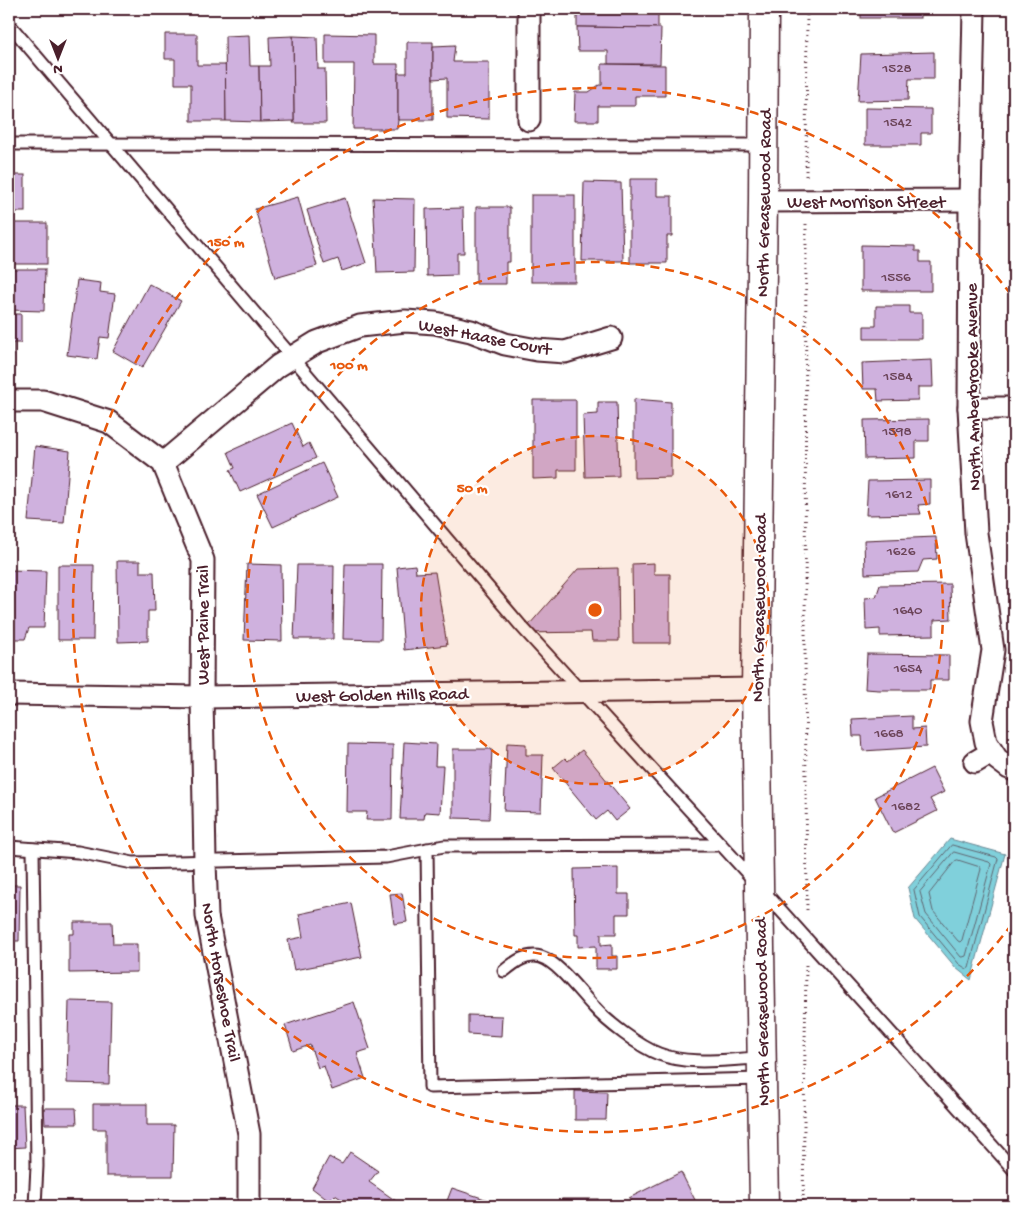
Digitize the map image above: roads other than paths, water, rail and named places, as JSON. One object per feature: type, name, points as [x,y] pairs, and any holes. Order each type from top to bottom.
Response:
[{"type":"street","points":[[529,9],[529,120]]},
{"type":"street","name":"North Greasewood Road","points":[[764,9],[764,145],[756,689],[764,1206]]},
{"type":"street","name":"North Amberbrooke Avenue","points":[[974,9],[968,408],[976,533],[993,650],[982,721],[986,742],[995,761]]},
{"type":"street","name":"West Morrison Street","points":[[763,201],[970,200]]},
{"type":"street","name":"West Haase Court","points":[[163,464],[278,366],[317,342],[360,326],[405,321],[435,323],[471,331],[505,344],[536,350],[565,352],[611,338]]},
{"type":"street","name":"West Paine Trail","points":[[9,401],[43,401],[109,422],[163,464],[203,560],[202,697]]},
{"type":"street","points":[[968,408],[1014,408]]},
{"type":"street","name":"West Golden Hills Road","points":[[9,694],[202,697],[756,689]]},
{"type":"street","name":"North Horseshoe Trail","points":[[202,697],[207,916],[249,1134],[249,1206]]},
{"type":"lane","points":[[9,24],[521,626],[759,886],[1014,1170]]},
{"type":"lane","points":[[9,144],[764,145]]},
{"type":"lane","points":[[9,847],[78,852],[133,863],[386,857],[444,846],[721,845]]},
{"type":"lane","points":[[33,849],[37,1166],[35,1206]]},
{"type":"lane","points":[[427,849],[430,1087],[762,1069]]},
{"type":"lane","points":[[504,971],[514,962],[528,956],[542,958],[554,964],[596,1010],[629,1037],[658,1054],[682,1061],[762,1069]]},
{"type":"water","points":[[950,839],[1005,854],[971,980],[956,968],[915,919],[908,888]]}]
